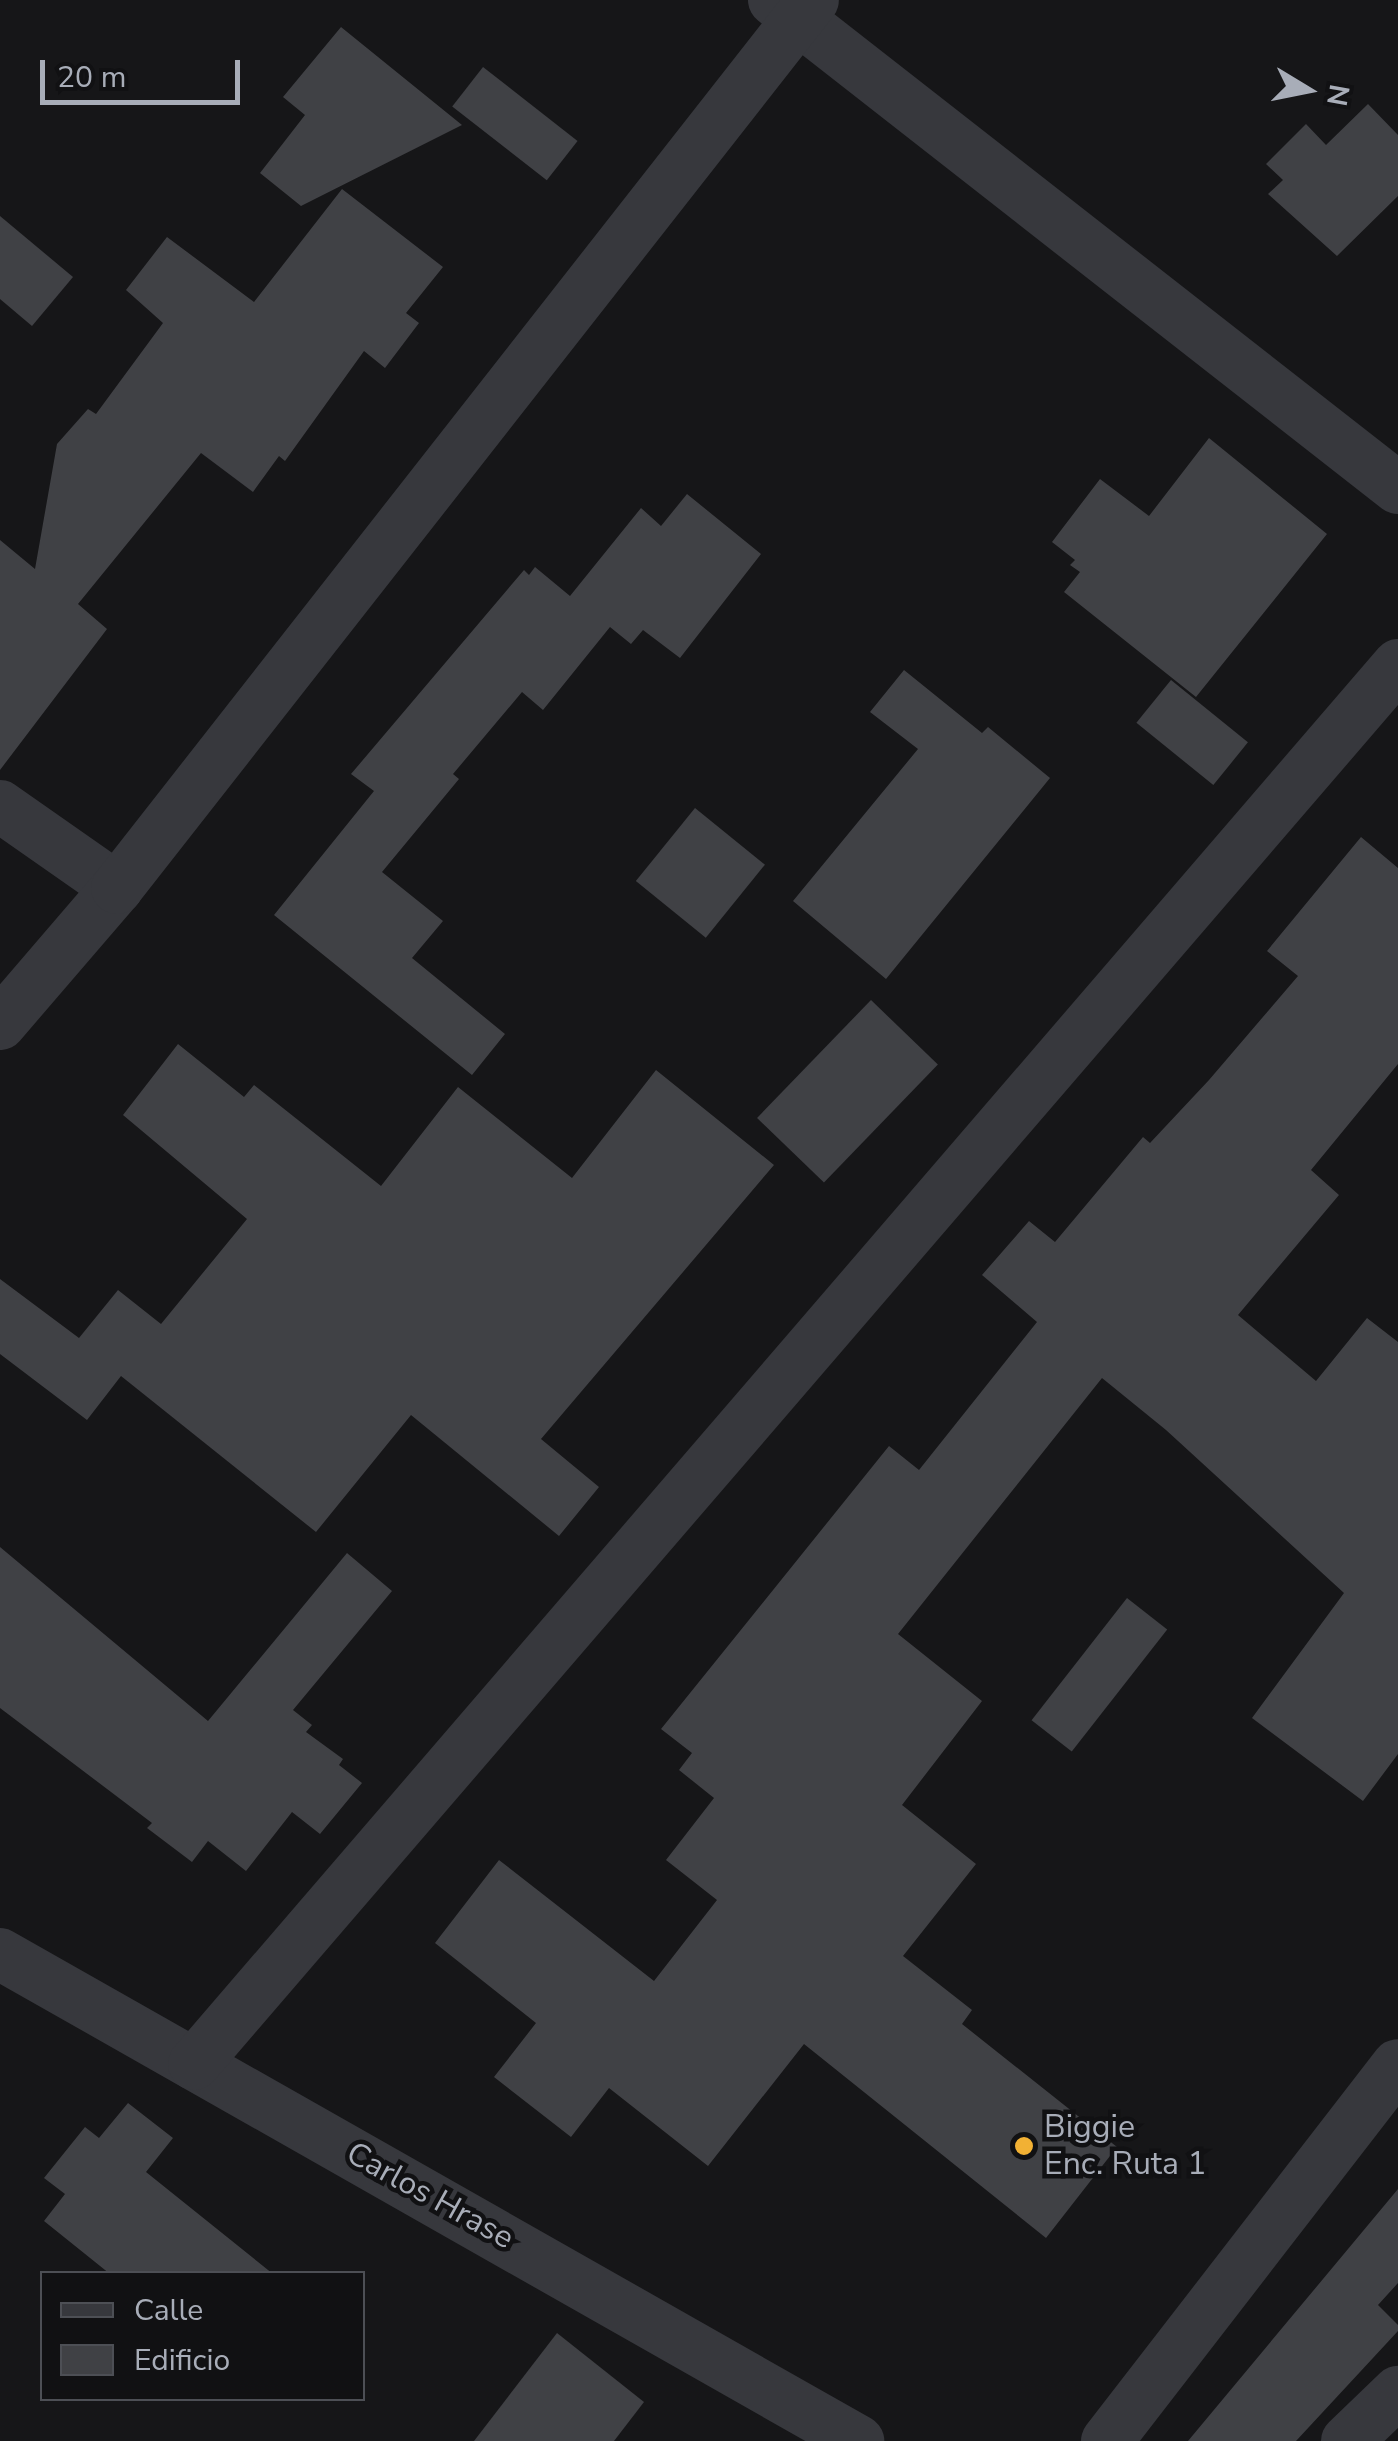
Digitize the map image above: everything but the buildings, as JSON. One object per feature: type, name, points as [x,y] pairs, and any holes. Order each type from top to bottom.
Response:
[{"type":"street","points":[[0,1024],[117,888],[794,6],[1398,488]]},
{"type":"street","points":[[194,2064],[1398,664]]},
{"type":"street","points":[[0,806],[117,888]]},
{"type":"street","name":"Carlos Hrase","points":[[0,1954],[858,2441]]},
{"type":"street","points":[[1107,2441],[1398,2066]]},
{"type":"street","points":[[1347,2441],[1398,2392]]},
{"type":"place","name":"Biggie Enc. Ruta 1","points":[[1024,2146]]}]
